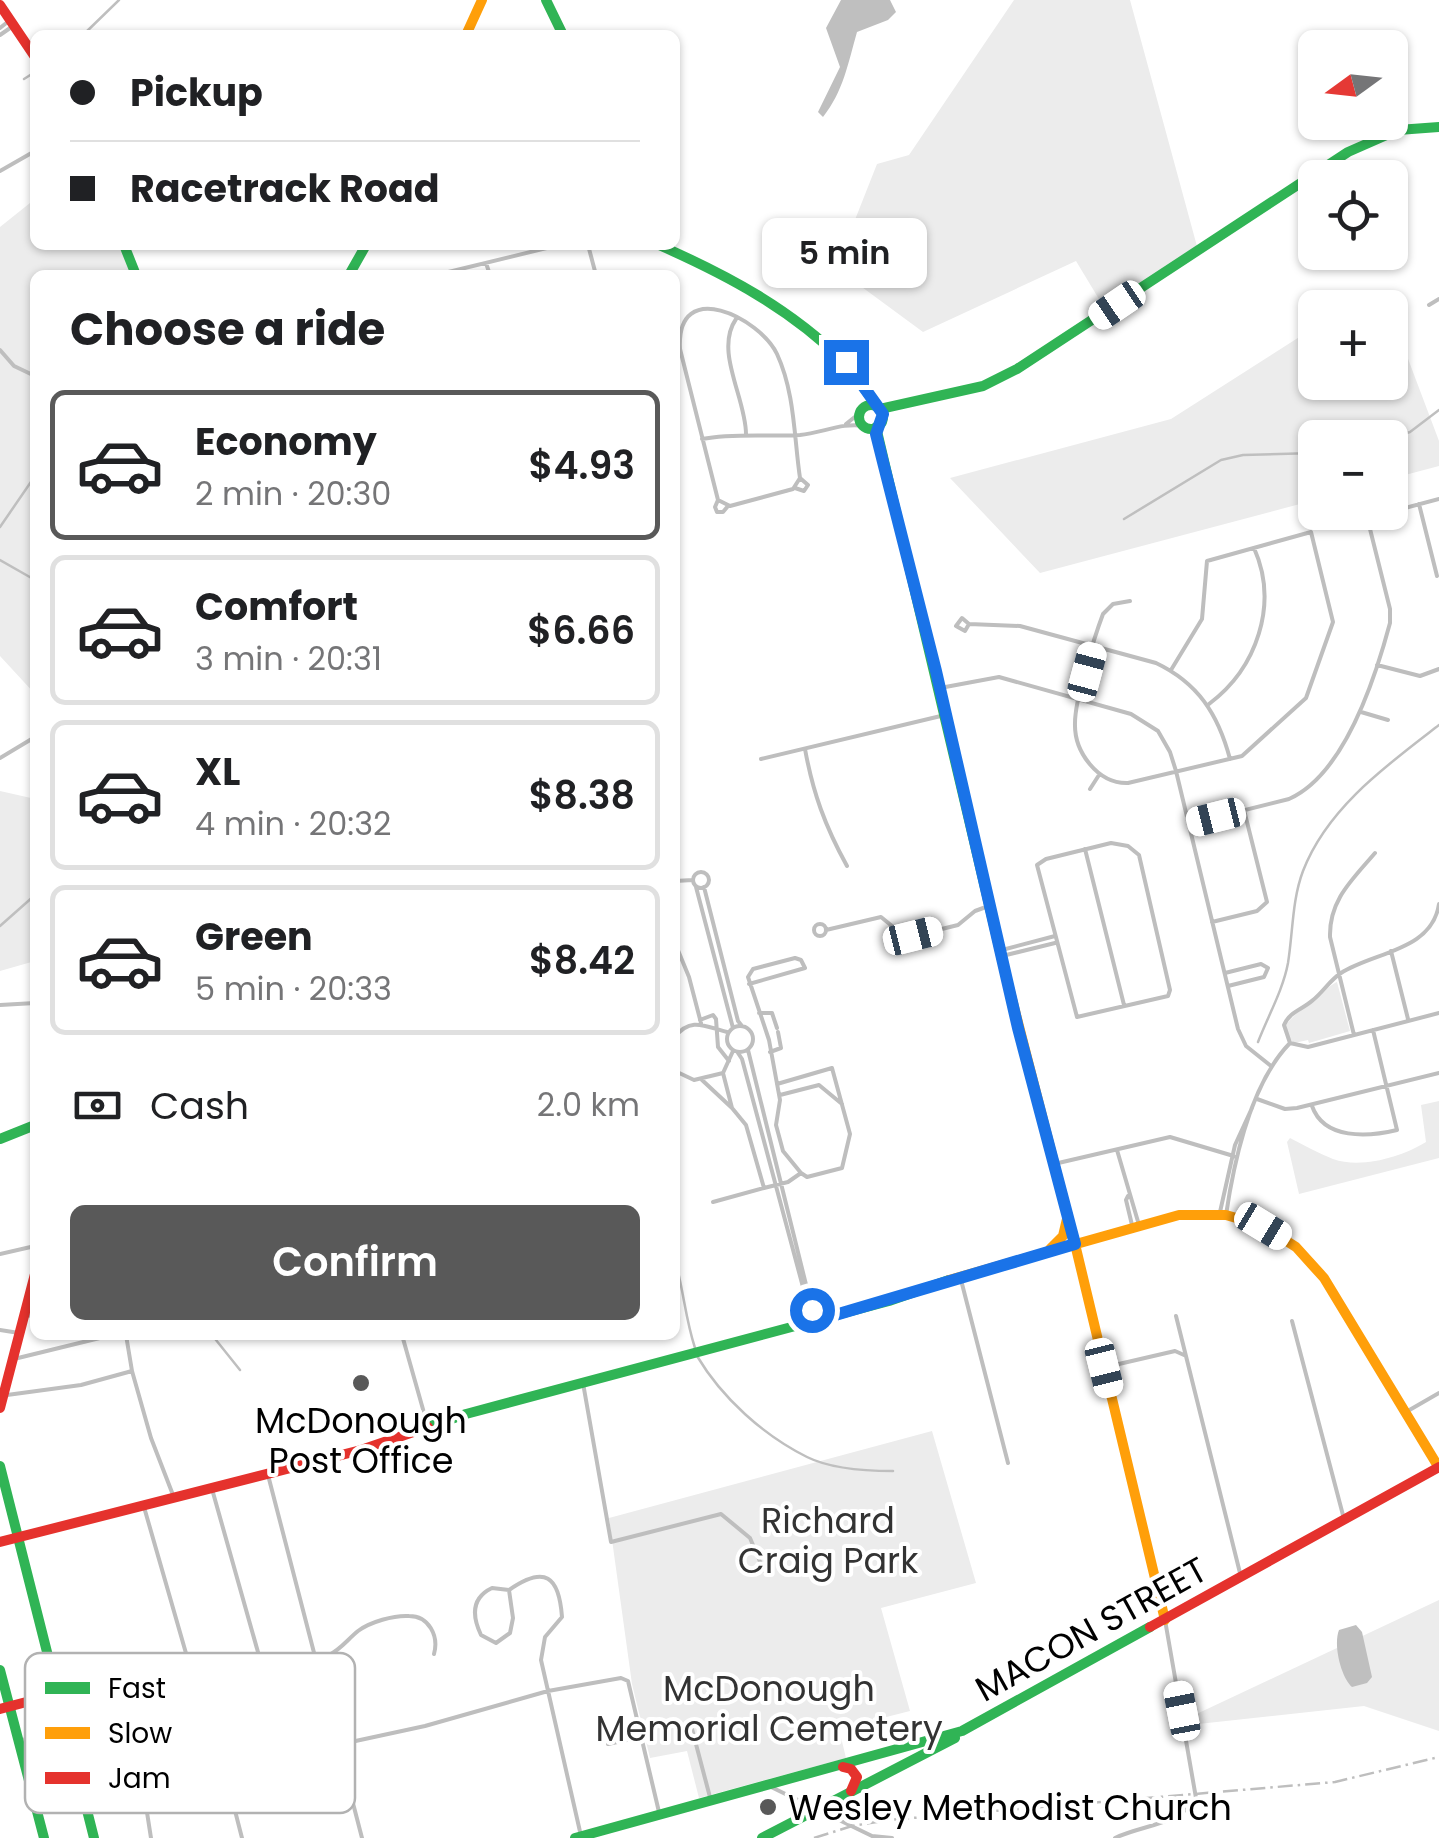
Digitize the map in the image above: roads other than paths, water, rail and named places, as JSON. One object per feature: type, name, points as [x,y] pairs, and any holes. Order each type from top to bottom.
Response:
[{"type":"main road","points":[[466,30],[480,0]]},
{"type":"main road","points":[[549,0],[563,30]]},
{"type":"main road","points":[[0,6],[6,27],[30,52]]},
{"type":"main road","points":[[862,410],[900,407],[983,386],[1018,369],[1362,144],[1398,130],[1439,127]]},
{"type":"main road","points":[[671,250],[758,292],[851,368],[878,407]]},
{"type":"main road","points":[[840,359],[862,394],[862,410],[872,426],[882,461],[1165,1620]]},
{"type":"main road","points":[[872,426],[878,407]]},
{"type":"main road","points":[[872,426],[900,407]]},
{"type":"main road","points":[[0,1139],[30,1128]]},
{"type":"main road","points":[[0,1542],[268,1474],[814,1315],[890,1301],[1136,1223],[1198,1213],[1223,1214],[1263,1226],[1304,1254],[1324,1278],[1439,1468]]},
{"type":"main road","points":[[1046,1252],[1063,1236],[1068,1214]]},
{"type":"main road","points":[[1071,1227],[1082,1234],[1111,1232]]},
{"type":"main road","points":[[1046,1252],[1067,1252],[1080,1266]]},
{"type":"main road","points":[[1,1402],[7,1367],[19,1333],[30,1316]]},
{"type":"main road","points":[[0,1466],[46,1653]]},
{"type":"main road","name":"MACON STREET","points":[[578,1837],[962,1731],[1439,1468]]},
{"type":"main road","points":[[0,1670],[5,1708],[25,1766]]},
{"type":"main road","points":[[762,1838],[962,1731]]},
{"type":"main road","points":[[836,1768],[848,1768],[856,1774],[857,1784],[850,1792]]},
{"type":"main road","points":[[37,1813],[44,1838]]},
{"type":"main road","points":[[87,1813],[94,1838]]},
{"type":"street","points":[[0,171],[30,154]]},
{"type":"street","points":[[457,270],[539,250]]},
{"type":"street","points":[[486,263],[488,270]]},
{"type":"street","points":[[1429,305],[1439,299]]},
{"type":"street","points":[[728,506],[718,500],[681,355],[681,329],[691,314],[707,308],[736,318],[767,341],[778,356],[794,417],[800,478],[794,488]]},
{"type":"street","points":[[736,318],[728,334],[728,348],[745,411],[746,434]]},
{"type":"street","points":[[0,350],[14,366],[30,374]]},
{"type":"street","points":[[842,426],[862,410]]},
{"type":"street","points":[[702,439],[746,434],[795,435],[842,426],[872,426]]},
{"type":"street","points":[[718,500],[714,507],[723,513],[728,506],[794,488],[802,491],[808,487],[800,478]]},
{"type":"street","points":[[1408,507],[1439,499]]},
{"type":"street","points":[[1419,504],[1437,576]]},
{"type":"street","points":[[1188,824],[1290,800],[1309,788],[1362,712],[1390,623],[1370,530]]},
{"type":"street","points":[[1130,601],[1114,604],[1103,614],[1074,724],[1077,738],[1099,775],[1120,783],[1230,759],[1252,749],[1306,698],[1334,622],[1311,532],[1207,561],[1202,618],[1171,670]]},
{"type":"street","points":[[1209,704],[1232,687],[1261,628],[1265,578],[1254,548]]},
{"type":"street","points":[[970,624],[1020,626],[1171,670],[1209,704],[1230,759]]},
{"type":"street","points":[[1377,664],[1420,676],[1439,669]]},
{"type":"street","points":[[939,688],[999,677],[1147,721],[1165,742],[1176,771],[1242,1038],[1254,1055],[1271,1066]]},
{"type":"street","points":[[1362,712],[1388,720]]},
{"type":"street","points":[[761,759],[944,715]]},
{"type":"street","points":[[0,758],[30,739]]},
{"type":"street","points":[[805,748],[811,784],[847,866]]},
{"type":"street","points":[[1090,789],[1099,775]]},
{"type":"street","points":[[1212,922],[1257,911],[1267,902],[1244,810]]},
{"type":"street","points":[[1119,843],[1134,849],[1142,863],[1170,990],[1168,996],[1077,1016],[1056,939],[1038,865],[1046,859],[1119,843]]},
{"type":"street","points":[[1085,849],[1125,1006]]},
{"type":"street","points":[[1354,1034],[1330,937],[1332,907],[1375,853]]},
{"type":"street","points":[[693,880],[697,873],[704,873],[709,881],[704,887]]},
{"type":"street","points":[[680,881],[693,880]]},
{"type":"street","points":[[693,880],[730,1030],[726,1042],[742,1060],[814,1315]]},
{"type":"street","points":[[696,886],[704,887]]},
{"type":"street","points":[[704,887],[738,1020],[751,1032],[767,1032]]},
{"type":"street","points":[[826,930],[879,917],[888,920],[901,934],[913,936],[958,924],[990,906]]},
{"type":"street","points":[[1290,1043],[1285,1034],[1286,1018],[1314,1000],[1339,974],[1414,942],[1429,928],[1439,909]]},
{"type":"street","points":[[1429,928],[1439,933]]},
{"type":"street","points":[[1001,953],[1056,939]]},
{"type":"street","points":[[1390,951],[1409,1021]]},
{"type":"street","points":[[680,956],[711,1028],[730,1030],[742,1026]]},
{"type":"street","points":[[749,984],[805,968],[804,962],[795,958],[753,970],[748,974],[749,984],[767,1032],[776,1084],[779,1095],[776,1125],[782,1151],[807,1178],[842,1168],[850,1139],[832,1068],[776,1084]]},
{"type":"street","points":[[1225,973],[1260,964],[1268,968],[1264,977],[1228,986]]},
{"type":"street","points":[[0,1005],[30,1003]]},
{"type":"street","points":[[760,1014],[772,1013],[777,1030],[781,1048],[770,1052]]},
{"type":"street","points":[[1290,1043],[1308,1046],[1439,1013]]},
{"type":"street","points":[[706,1020],[718,1030]]},
{"type":"street","points":[[680,1032],[686,1025],[706,1020]]},
{"type":"street","points":[[718,1030],[718,1048],[729,1061]]},
{"type":"street","points":[[1312,1106],[1321,1120],[1349,1134],[1362,1137],[1397,1130],[1373,1030]]},
{"type":"street","points":[[751,1032],[753,1040]]},
{"type":"street","points":[[759,1034],[748,1050],[779,1184]]},
{"type":"street","points":[[1223,1214],[1244,1122],[1271,1066],[1290,1043]]},
{"type":"street","points":[[732,1108],[723,1073],[735,1052],[748,1050]]},
{"type":"street","points":[[680,1074],[702,1080],[723,1073]]},
{"type":"street","points":[[1257,1099],[1285,1109],[1312,1106],[1439,1073]]},
{"type":"street","points":[[702,1080],[746,1125],[764,1188]]},
{"type":"street","points":[[779,1095],[819,1085],[842,1104]]},
{"type":"street","points":[[1054,1164],[1171,1137],[1234,1156]]},
{"type":"street","points":[[1117,1150],[1136,1223]]},
{"type":"street","points":[[713,1202],[779,1184],[801,1173]]},
{"type":"street","points":[[1128,1196],[1126,1200],[1136,1223]]},
{"type":"street","points":[[0,1254],[30,1247]]},
{"type":"street","points":[[960,1276],[1008,1463]]},
{"type":"street","points":[[1176,1316],[1241,1578]]},
{"type":"street","points":[[1292,1321],[1344,1519]]},
{"type":"street","points":[[0,1330],[19,1333]]},
{"type":"street","points":[[7,1367],[96,1340]]},
{"type":"street","points":[[127,1340],[151,1438],[175,1499]]},
{"type":"street","points":[[403,1340],[428,1427]]},
{"type":"street","points":[[1104,1368],[1175,1351],[1184,1355]]},
{"type":"street","points":[[1,1402],[132,1371]]},
{"type":"street","points":[[583,1383],[611,1542],[721,1514],[750,1538],[764,1571]]},
{"type":"street","points":[[1406,1412],[1439,1393]]},
{"type":"street","points":[[268,1474],[314,1653]]},
{"type":"street","points":[[212,1489],[258,1653]]},
{"type":"street","points":[[144,1508],[186,1653]]},
{"type":"street","points":[[509,1590],[510,1634],[496,1642],[489,1641],[481,1636],[476,1624],[475,1603],[482,1593],[492,1588],[509,1590],[541,1576],[551,1579],[558,1589],[562,1617],[541,1647],[578,1837]]},
{"type":"street","points":[[332,1653],[362,1628],[403,1616],[421,1619],[431,1628],[437,1644],[434,1654]]},
{"type":"street","points":[[1115,1838],[1133,1829],[1180,1817],[1196,1798],[1165,1620]]},
{"type":"street","points":[[355,1742],[548,1691],[605,1679],[628,1680],[660,1815]]},
{"type":"street","points":[[692,1728],[711,1801]]},
{"type":"street","points":[[608,1744],[641,1737]]},
{"type":"street","points":[[18,1740],[25,1738]]},
{"type":"street","points":[[769,1786],[872,1836],[890,1838]]},
{"type":"street","points":[[355,1812],[362,1838]]},
{"type":"street","points":[[147,1813],[150,1838]]},
{"type":"street","points":[[235,1813],[242,1838]]},
{"type":"waterway","points":[[88,30],[119,0]]},
{"type":"waterway","points":[[24,79],[30,75]]},
{"type":"waterway","points":[[1408,433],[1439,410]]},
{"type":"waterway","points":[[1124,519],[1221,460],[1243,455],[1298,453]]},
{"type":"waterway","points":[[0,527],[30,483]]},
{"type":"waterway","points":[[0,560],[30,577]]},
{"type":"waterway","points":[[1258,1042],[1286,973],[1297,893],[1314,848],[1360,789],[1439,725]]},
{"type":"waterway","points":[[0,926],[30,899]]},
{"type":"waterway","points":[[680,1284],[695,1348]]},
{"type":"waterway","points":[[216,1340],[240,1370]]},
{"type":"waterway","points":[[697,1356],[731,1401],[791,1448],[838,1467],[893,1471]]},
{"type":"railway","points":[[814,1838],[889,1820],[1335,1782],[1439,1757]]},
{"type":"place","name":"McDonough Post Office","points":[[361,1383]]},
{"type":"place","name":"Wesley Methodist Church","points":[[768,1807]]},
{"type":"park label","name":"Richard Craig Park","points":[[828,1540]]},
{"type":"park label","name":"McDonough Memorial Cemetery","points":[[769,1708]]}]
